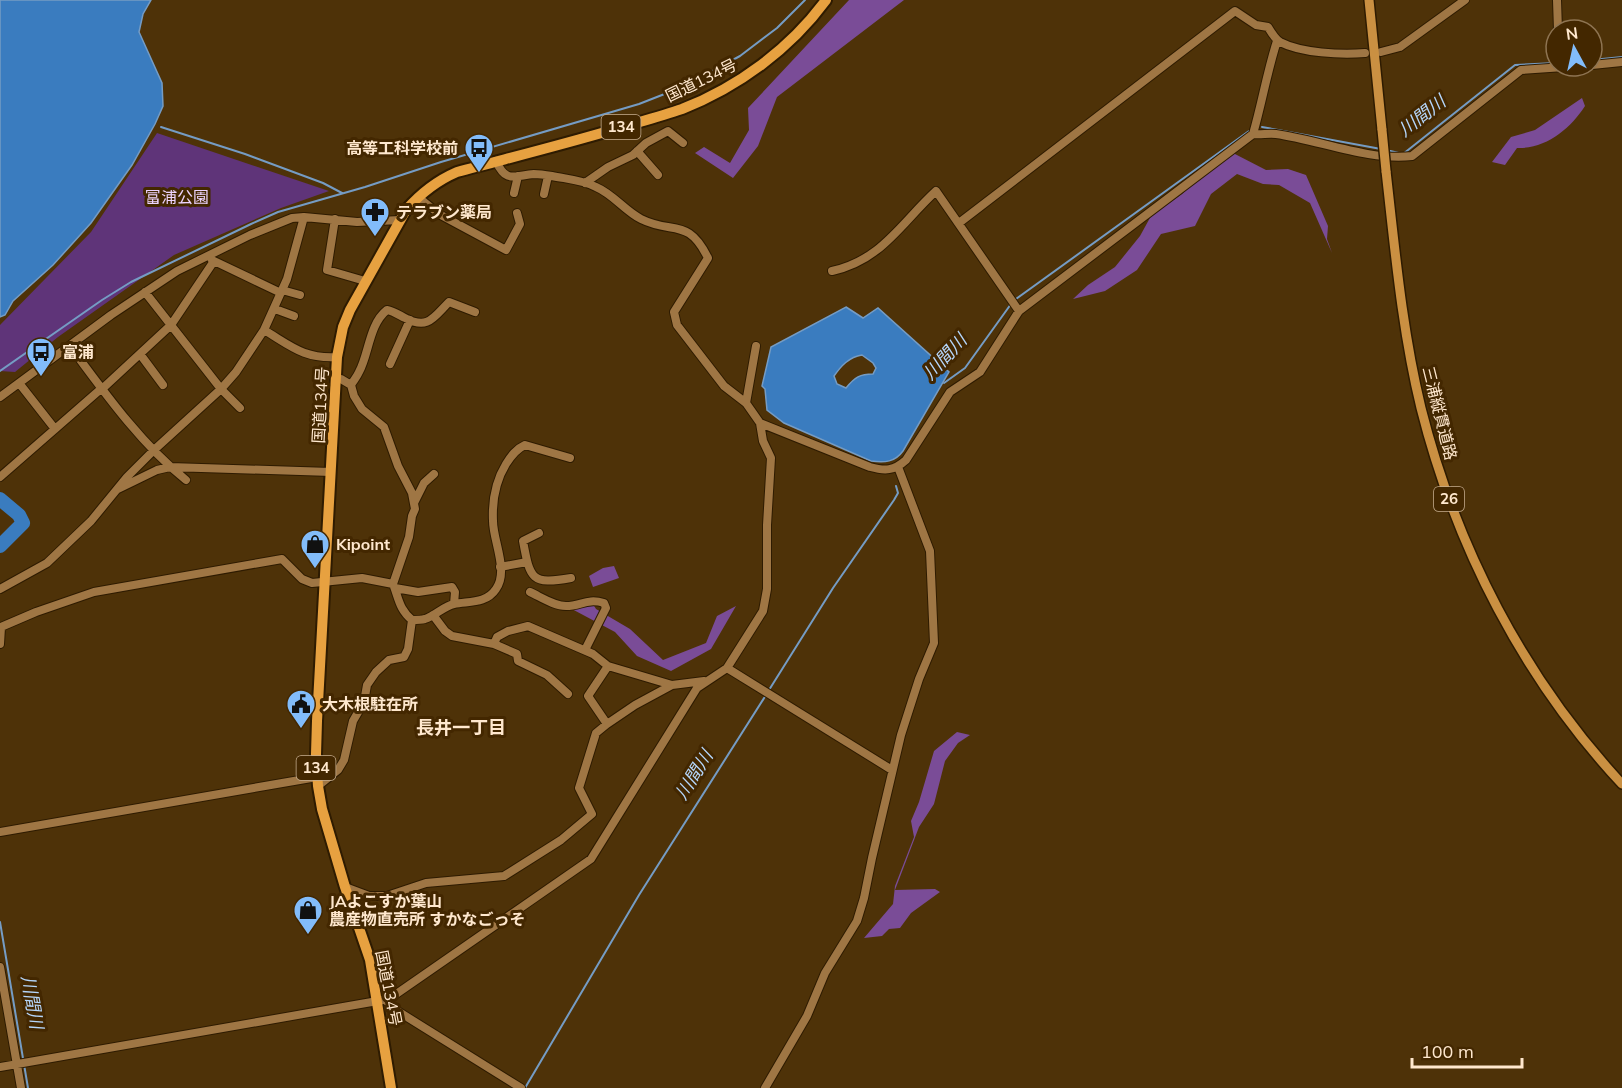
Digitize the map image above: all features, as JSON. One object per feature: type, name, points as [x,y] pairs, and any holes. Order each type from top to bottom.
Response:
[{"type":"highway","name":"国道134号","points":[[392,1088],[382,1000],[345,887],[322,809],[317,782],[317,721],[337,357],[343,327],[365,281],[400,220],[418,197],[442,179],[457,172],[661,115],[706,98],[735,83],[763,64],[790,41],[826,0]]},
{"type":"main road","name":"三浦縦貫道路","points":[[1369,0],[1399,288],[1421,407],[1447,495],[1482,577],[1527,660],[1579,734],[1622,784]]},
{"type":"street","points":[[1381,52],[1400,46],[1465,0]]},
{"type":"street","points":[[1557,0],[1558,18]]},
{"type":"street","points":[[959,223],[1235,11],[1256,25],[1268,27],[1277,41],[1292,46],[1340,55],[1365,53]]},
{"type":"street","points":[[760,423],[870,467],[885,471],[898,467],[906,460],[950,392],[980,372],[1019,310],[1253,134],[1263,100],[1268,68],[1277,41]]},
{"type":"street","points":[[1604,64],[1622,62]]},
{"type":"street","points":[[1253,134],[1274,134],[1400,158],[1412,156],[1521,70],[1544,68]]},
{"type":"street","points":[[585,183],[668,131],[683,143]]},
{"type":"street","points":[[637,151],[658,175]]},
{"type":"street","points":[[0,1067],[382,1000],[591,859],[697,688],[727,668],[763,611],[767,589],[767,525],[771,458],[763,441],[760,423],[746,403],[723,386],[677,325],[674,312],[708,258],[702,245],[693,235],[681,230],[639,219],[598,187],[536,174],[506,176],[500,171],[496,161]]},
{"type":"street","points":[[544,194],[548,176]]},
{"type":"street","points":[[514,193],[518,177]]},
{"type":"street","points":[[832,271],[849,267],[877,252],[902,229],[914,211],[936,191],[1019,310]]},
{"type":"street","points":[[418,197],[439,214],[507,250],[520,225],[517,213]]},
{"type":"street","points":[[0,397],[145,292],[177,272],[281,222],[304,217],[357,222],[400,220]]},
{"type":"street","points":[[0,589],[47,563],[91,521],[154,450],[221,389],[236,372],[275,309],[304,217]]},
{"type":"street","points":[[335,219],[327,270],[365,281]]},
{"type":"street","points":[[205,257],[282,291],[300,295]]},
{"type":"street","points":[[0,477],[102,389],[171,325],[214,261]]},
{"type":"street","points":[[145,292],[221,389],[240,408]]},
{"type":"street","points":[[412,620],[399,606],[394,586],[415,509],[412,493],[398,466],[384,427],[362,409],[354,396],[351,384],[360,371],[368,345],[382,314],[387,310],[423,324],[449,302],[475,312]]},
{"type":"street","points":[[275,309],[294,316]]},
{"type":"street","points":[[390,364],[410,320]]},
{"type":"street","points":[[264,330],[303,354],[324,358],[337,357]]},
{"type":"street","points":[[746,403],[756,345]]},
{"type":"street","points":[[70,346],[102,389],[154,450],[186,480]]},
{"type":"street","points":[[140,354],[163,385]]},
{"type":"street","points":[[336,379],[351,384]]},
{"type":"street","points":[[19,383],[55,429]]},
{"type":"street","points":[[412,620],[426,619],[454,604],[478,601],[496,589],[500,581],[500,567],[493,522],[494,496],[499,476],[518,448],[525,445],[570,458]]},
{"type":"street","points":[[117,489],[157,470],[170,467],[331,472]]},
{"type":"street","points":[[765,1088],[807,1016],[825,974],[857,921],[892,770],[919,679],[931,654],[934,634],[930,551],[898,467]]},
{"type":"street","points":[[414,502],[424,483],[434,474]]},
{"type":"street","points":[[539,533],[523,541],[532,575],[539,580],[554,581],[571,578]]},
{"type":"street","points":[[0,644],[1,627],[94,592],[282,559],[302,579],[312,583],[362,578],[418,591],[452,587],[455,592],[454,604]]},
{"type":"street","points":[[500,567],[527,562]]},
{"type":"street","points":[[530,592],[565,606],[587,601],[604,603],[606,608],[585,650]]},
{"type":"street","points":[[433,615],[445,631],[452,636],[494,644],[517,654],[518,661],[547,675],[568,694]]},
{"type":"street","points":[[0,832],[317,782],[330,778],[344,760],[353,721],[364,702],[367,685],[376,672],[389,660],[404,657],[408,649],[412,620]]},
{"type":"street","points":[[494,644],[497,637],[508,631],[528,626],[585,650],[608,666],[672,685]]},
{"type":"street","points":[[607,724],[597,706],[588,696],[608,666]]},
{"type":"street","points":[[727,668],[892,770]]},
{"type":"street","points":[[345,887],[369,896],[387,896],[426,883],[504,876],[552,846],[592,814],[579,788],[596,733],[635,705],[672,685],[706,681]]},
{"type":"street","points":[[0,967],[19,1064],[21,1088]]},
{"type":"street","points":[[382,1000],[391,1008],[521,1088]]},
{"type":"green space","name":"富浦公園","points":[[157,133],[329,191],[281,208],[174,255],[58,337],[15,372],[0,371],[0,325],[91,232]]},
{"type":"shaded area","points":[[849,0],[904,0],[777,97],[758,146],[733,178],[695,153],[704,147],[730,163],[749,130],[748,108]]},
{"type":"shaded area","points":[[1582,98],[1585,106],[1565,130],[1538,145],[1517,148],[1505,165],[1492,162],[1511,137],[1535,130]]},
{"type":"shaded area","points":[[1233,153],[1266,170],[1288,169],[1306,175],[1328,226],[1327,239],[1332,253],[1310,203],[1279,185],[1263,184],[1237,174],[1211,194],[1195,226],[1161,234],[1137,270],[1105,291],[1073,299],[1088,285],[1115,267],[1140,236],[1151,216],[1182,194],[1212,165]]},
{"type":"shaded area","points":[[614,566],[619,578],[593,587],[589,576],[603,568]]},
{"type":"shaded area","points":[[593,604],[596,609],[630,629],[663,660],[706,643],[717,616],[736,606],[711,649],[671,671],[637,656],[615,632],[570,608]]},
{"type":"shaded area","points":[[957,732],[970,735],[958,743],[945,761],[934,804],[919,827],[895,890],[935,889],[940,892],[911,913],[900,928],[889,929],[882,936],[864,938],[893,904],[895,886],[914,837],[911,821],[934,751]]},
{"type":"water","points":[[0,0],[151,0],[143,14],[139,32],[162,83],[163,106],[132,165],[91,223],[53,265],[13,301],[5,315],[0,317]]},
{"type":"water","points":[[846,307],[863,318],[878,308],[949,372],[900,455],[889,461],[871,461],[784,423],[767,410],[765,389],[762,386],[771,347]],"holes":[[[862,355],[876,368],[873,374],[858,377],[846,388],[837,384],[834,376],[849,360]]]},
{"type":"waterway","points":[[0,371],[131,282],[251,224],[278,212],[639,104],[685,86],[740,56],[777,28],[805,0]]},
{"type":"waterway","name":"川間川","points":[[1604,59],[1622,57]]},
{"type":"waterway","name":"川間川","points":[[1386,150],[1403,154],[1515,65],[1544,64]]},
{"type":"waterway","points":[[161,127],[245,154],[323,183],[342,193]]},
{"type":"waterway","name":"川間川","points":[[1262,127],[1381,149]]},
{"type":"waterway","name":"川間川","points":[[1016,299],[1249,131]]},
{"type":"waterway","name":"川間川","points":[[944,383],[965,368],[1011,304]]},
{"type":"waterway","name":"川間川","points":[[769,690],[833,588],[894,500],[898,493],[896,486]]},
{"type":"waterway","name":"川間川","points":[[0,499],[19,515],[23,523],[0,546]]},
{"type":"waterway","name":"川間川","points":[[525,1088],[639,895],[766,695]]},
{"type":"waterway","name":"川間川","points":[[0,922],[28,1088]]},
{"type":"place","name":"高等工科学校前","points":[[479,174]]},
{"type":"place","name":"テラブン薬局","points":[[375,238]]},
{"type":"place","name":"富浦","points":[[41,378]]},
{"type":"place","name":"Kipoint","points":[[315,570]]},
{"type":"place","name":"大木根駐在所","points":[[301,730]]},
{"type":"place","name":"JAよこすか葉山 農産物直売所 すかなごっそ","points":[[308,936]]},
{"type":"district","name":"長井一丁目","points":[[461,728]]}]
